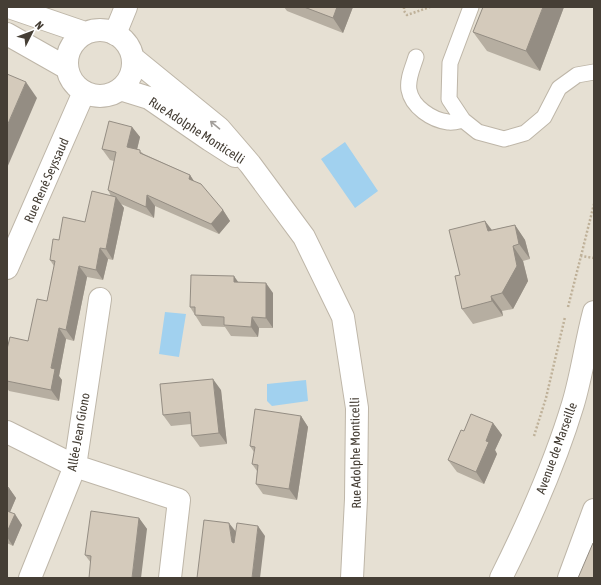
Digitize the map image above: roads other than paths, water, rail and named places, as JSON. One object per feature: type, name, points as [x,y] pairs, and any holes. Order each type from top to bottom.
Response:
[{"type":"street","points":[[9,7],[85,33]]},
{"type":"street","points":[[126,7],[116,34],[101,30],[85,33],[77,39],[71,47],[67,57],[67,68],[73,82],[84,92],[103,96],[120,89],[130,75],[132,58]]},
{"type":"street","points":[[7,34],[67,68]]},
{"type":"street","name":"Rue Adolphe Monticelli","points":[[116,34],[130,48],[132,58],[219,128],[250,164],[304,237],[343,317],[357,408],[356,499],[352,578]]},
{"type":"street","name":"Rue Adolphe Monticelli","points":[[120,89],[149,98],[210,140],[250,164]]},
{"type":"street","name":"Rue René Seyssaud","points":[[7,268],[84,92]]},
{"type":"street","name":"Allée Jean Giono","points":[[38,572],[75,466],[100,300]]},
{"type":"street","name":"Avenue de Marseille","points":[[502,578],[517,547],[556,455],[573,402],[594,312]]},
{"type":"street","points":[[7,432],[75,466],[178,500],[170,578]]},
{"type":"street","points":[[569,578],[594,510]]},
{"type":"lane","points":[[471,7],[450,63],[449,99],[463,120],[478,132],[504,138],[526,133],[544,117],[559,88],[577,75],[594,72]]},
{"type":"lane","points":[[416,57],[410,76],[409,90],[415,104],[437,119],[449,122],[463,120]]},
{"type":"water","points":[[345,142],[378,191],[355,208],[321,159]]},
{"type":"water","points":[[165,312],[186,314],[179,357],[159,354]]},
{"type":"water","points":[[306,380],[308,401],[272,406],[267,401],[267,384]]}]
